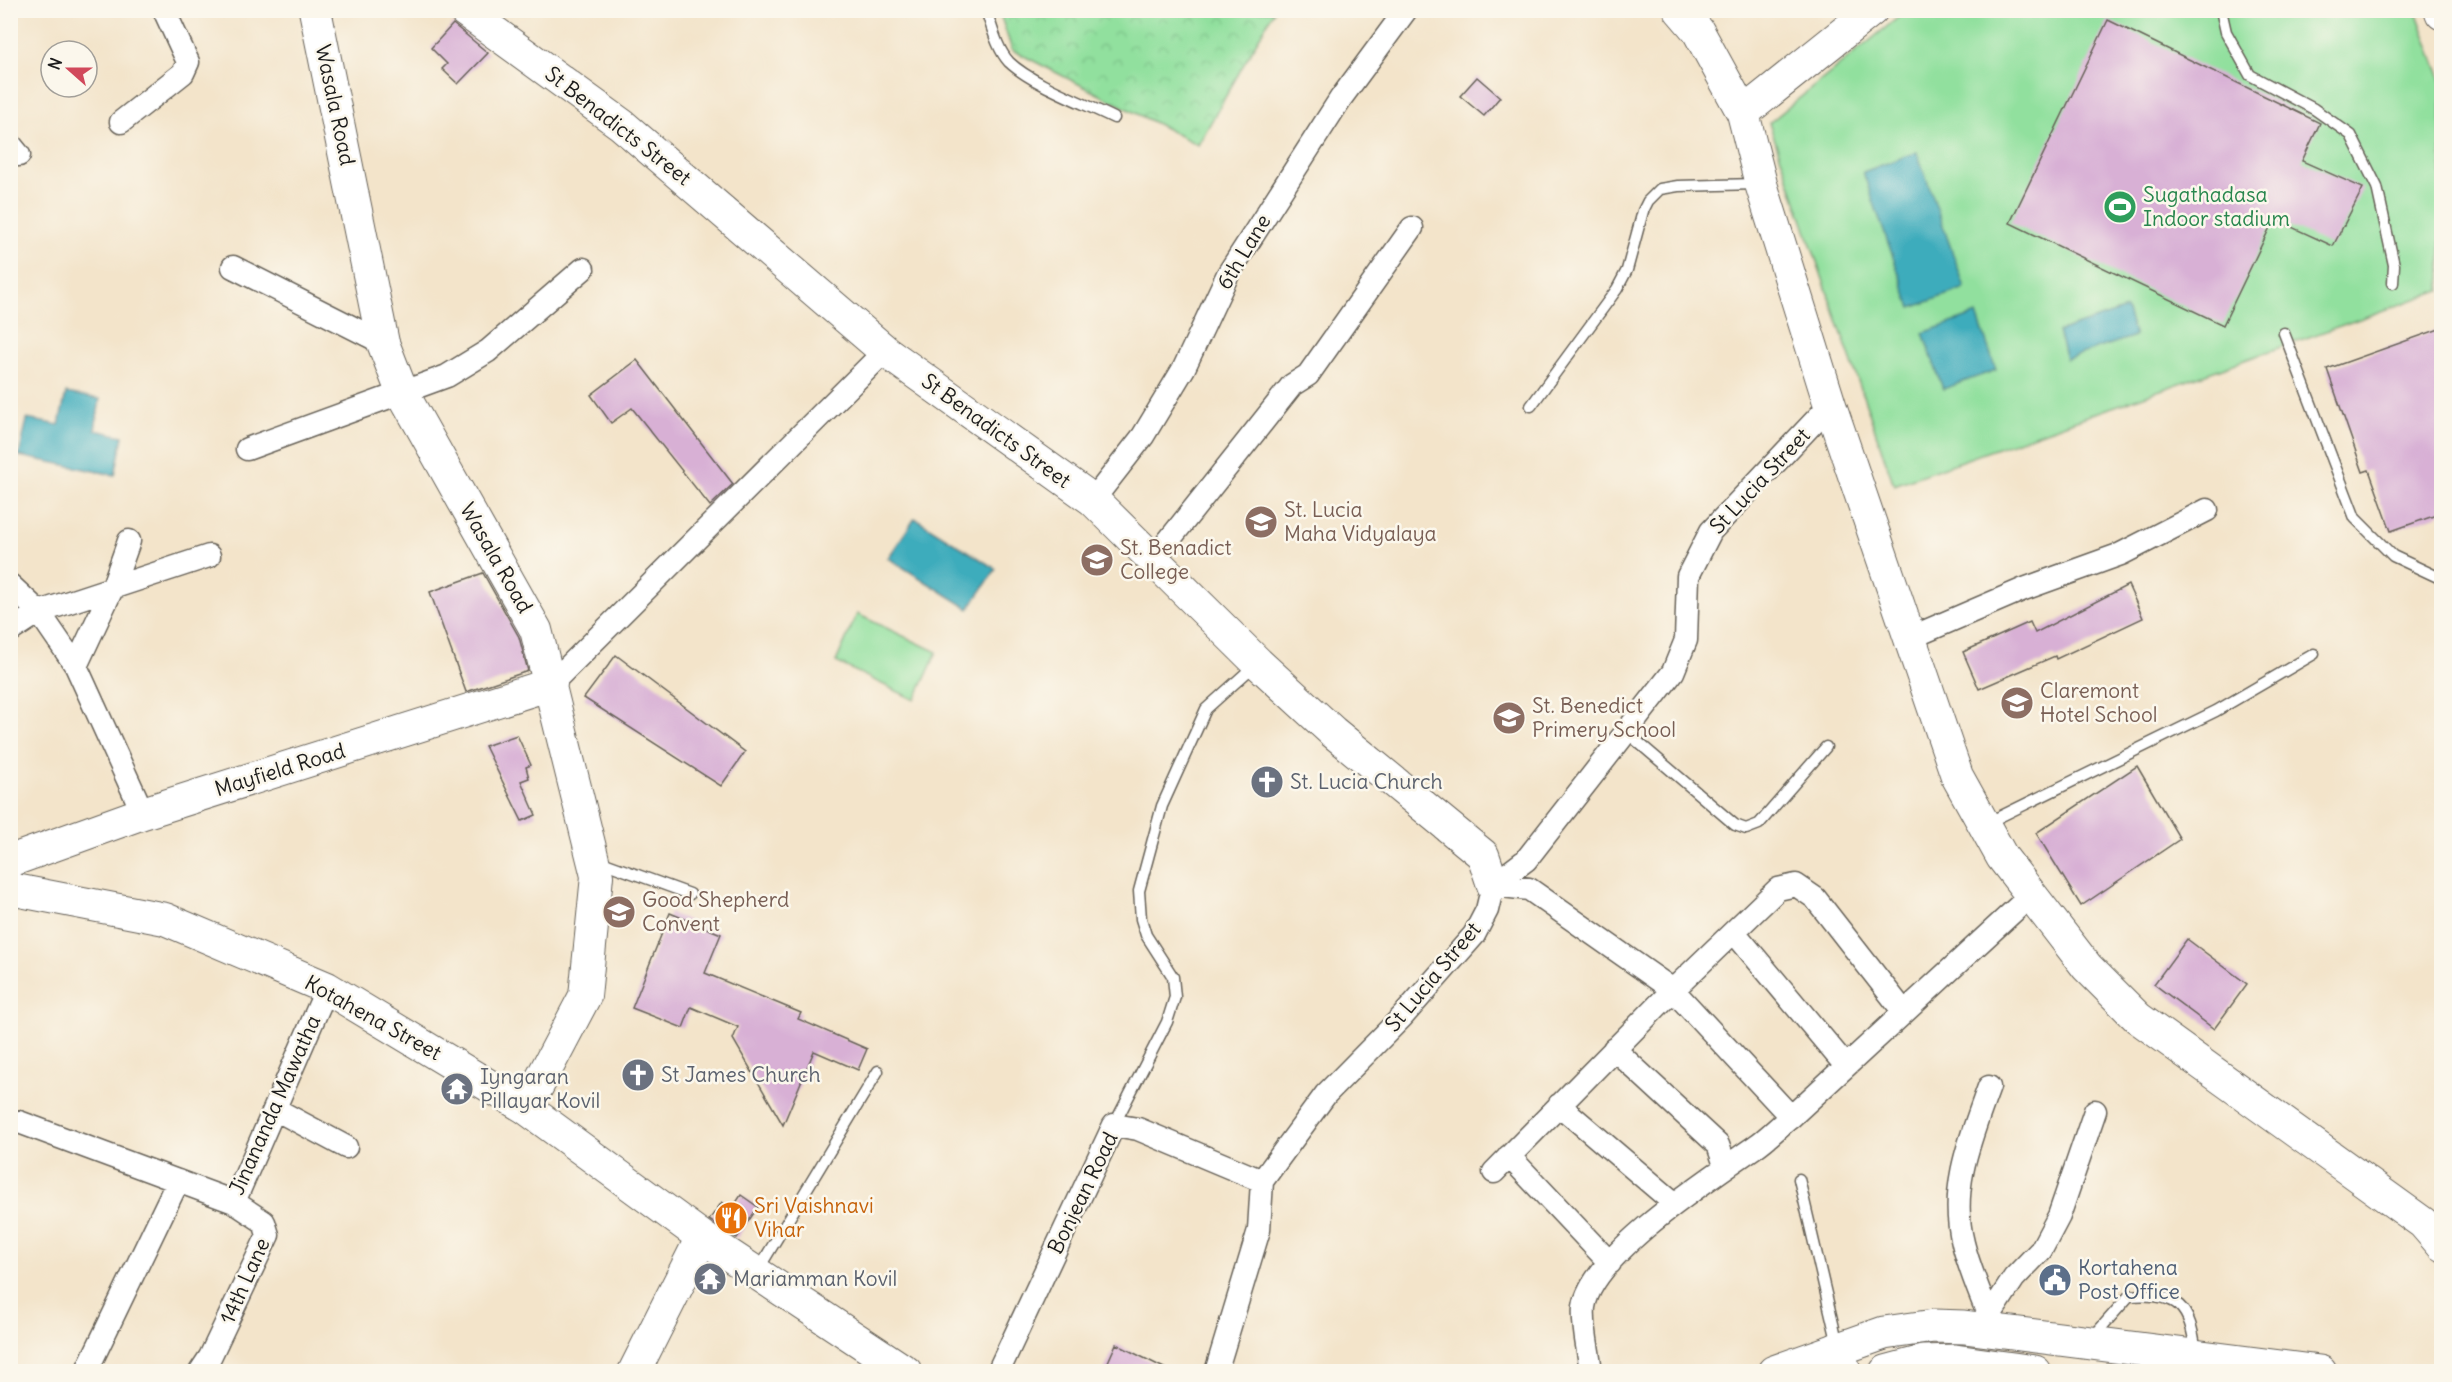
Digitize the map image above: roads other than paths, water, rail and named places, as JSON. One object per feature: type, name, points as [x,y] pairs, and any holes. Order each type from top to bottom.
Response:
[{"type":"main road","points":[[1774,1371],[1842,1360],[1884,1333],[1934,1326],[1985,1323],[2088,1343],[2320,1371]]},
{"type":"main road","points":[[1890,1371],[1923,1362],[1955,1361],[2036,1371]]},
{"type":"street","points":[[121,123],[183,73],[188,62],[164,10]]},
{"type":"street","name":"Wasala Road","points":[[315,10],[382,343],[402,392],[536,630],[597,876],[585,996],[526,1108]]},
{"type":"street","name":"St Benadicts Street","points":[[464,10],[622,125],[885,351],[1093,500],[1258,663],[1333,732],[1483,855],[1493,885]]},
{"type":"street","name":"6th Lane","points":[[1093,500],[1143,436],[1184,368],[1228,274],[1240,255],[1341,98],[1406,10]]},
{"type":"street","points":[[1680,10],[1698,31],[1743,113],[1761,184],[1830,405],[1957,776],[2001,857],[2087,967],[2138,1018],[2423,1223],[2442,1245]]},
{"type":"street","points":[[1743,113],[1872,10]]},
{"type":"street","points":[[1154,559],[1288,390],[1308,375],[1412,228]]},
{"type":"street","points":[[233,267],[382,343]]},
{"type":"street","points":[[247,450],[447,376],[488,351],[583,269]]},
{"type":"street","points":[[551,684],[885,351]]},
{"type":"street","name":"St Lucia Street","points":[[1262,1180],[1326,1094],[1402,1017],[1474,935],[1487,910],[1493,885],[1526,860],[1673,672],[1686,640],[1688,576],[1711,531],[1830,405]]},
{"type":"street","points":[[1910,638],[2024,589],[2121,554],[2207,510]]},
{"type":"street","points":[[76,666],[112,589],[129,541]]},
{"type":"street","points":[[10,631],[39,612],[209,556]]},
{"type":"street","points":[[10,585],[39,612],[76,666],[143,813]]},
{"type":"street","name":"Mayfield Road","points":[[10,861],[143,813],[551,684]]},
{"type":"street","points":[[1493,885],[1529,889],[1673,990],[1791,1117]]},
{"type":"street","points":[[1610,1263],[1501,1164],[1614,1048],[1778,889],[1796,885],[1815,898],[1904,1012]]},
{"type":"street","name":"Kotahena Street","points":[[10,889],[165,919],[327,988],[526,1108],[702,1237],[906,1371]]},
{"type":"street","points":[[1591,1371],[1584,1308],[1593,1284],[1610,1263],[1674,1203],[1757,1146],[1791,1117],[2030,896]]},
{"type":"street","points":[[1734,932],[1846,1066]]},
{"type":"street","name":"Jinananda Mawatha","points":[[19,1122],[234,1202],[327,988]]},
{"type":"street","points":[[1614,1048],[1718,1145],[1725,1166]]},
{"type":"street","points":[[1985,1323],[1962,1242],[1958,1191],[1966,1153],[1989,1087]]},
{"type":"street","points":[[1559,1105],[1674,1203]]},
{"type":"street","points":[[275,1109],[346,1147]]},
{"type":"street","points":[[1985,1323],[2014,1278],[2041,1250],[2059,1216],[2095,1111]]},
{"type":"street","name":"Bonjean Road","points":[[999,1371],[1114,1125],[1138,1129],[1262,1180]]},
{"type":"street","points":[[1215,1371],[1259,1230],[1262,1180]]},
{"type":"street","points":[[86,1371],[178,1181]]},
{"type":"street","name":"14th Lane","points":[[200,1371],[210,1357],[268,1235],[264,1222],[234,1202]]},
{"type":"street","points":[[634,1371],[702,1237]]},
{"type":"street","points":[[1884,1333],[1890,1371]]},
{"type":"lane","points":[[986,10],[1001,51],[1009,62],[1028,75],[1114,118]]},
{"type":"lane","points":[[2221,10],[2226,32],[2250,75],[2314,109],[2351,135],[2377,187],[2394,265],[2393,283]]},
{"type":"lane","points":[[1531,406],[1617,289],[1627,270],[1648,201],[1660,189],[1678,186],[1761,184]]},
{"type":"lane","points":[[2284,333],[2355,518],[2394,556],[2442,579]]},
{"type":"lane","points":[[1984,824],[2216,711],[2314,654]]},
{"type":"lane","points":[[1114,1125],[1167,1022],[1175,997],[1173,977],[1146,935],[1141,920],[1139,891],[1162,806],[1206,709],[1258,663]]},
{"type":"lane","points":[[1625,731],[1735,825],[1746,829],[1759,824],[1826,747]]},
{"type":"lane","points":[[593,859],[690,894]]},
{"type":"lane","points":[[756,1272],[878,1071]]},
{"type":"lane","points":[[1799,1179],[1842,1360]]},
{"type":"lane","points":[[2088,1343],[2128,1296],[2149,1294],[2182,1306],[2192,1322],[2197,1356]]},
{"type":"water","points":[[1917,152],[1965,288],[1911,308],[1863,172]]},
{"type":"water","points":[[2126,309],[2135,336],[2066,359],[2058,332]]},
{"type":"water","points":[[1977,314],[1996,370],[1943,389],[1923,333]]},
{"type":"water","points":[[66,393],[100,399],[95,430],[123,436],[115,475],[19,456],[27,419],[59,425]]},
{"type":"water","points":[[915,518],[996,569],[969,609],[888,558]]},
{"type":"place","name":"Sugathadasa Indoor stadium","points":[[2120,207]]},
{"type":"place","name":"St. Lucia Maha Vidyalaya","points":[[1261,522]]},
{"type":"place","name":"St. Benadict College","points":[[1097,560]]},
{"type":"place","name":"Claremont Hotel School","points":[[2017,703]]},
{"type":"place","name":"St. Benedict Primery School","points":[[1509,718]]},
{"type":"place","name":"St. Lucia Church","points":[[1267,782]]},
{"type":"place","name":"Good Shepherd Convent","points":[[619,912]]},
{"type":"place","name":"St James Church","points":[[638,1075]]},
{"type":"place","name":"Iyngaran Pillayar Kovil","points":[[457,1089]]},
{"type":"place","name":"Sri Vaishnavi Vihar","points":[[731,1218]]},
{"type":"place","name":"Mariamman Kovil","points":[[710,1279]]},
{"type":"place","name":"Kortahena Post Office","points":[[2055,1280]]}]
